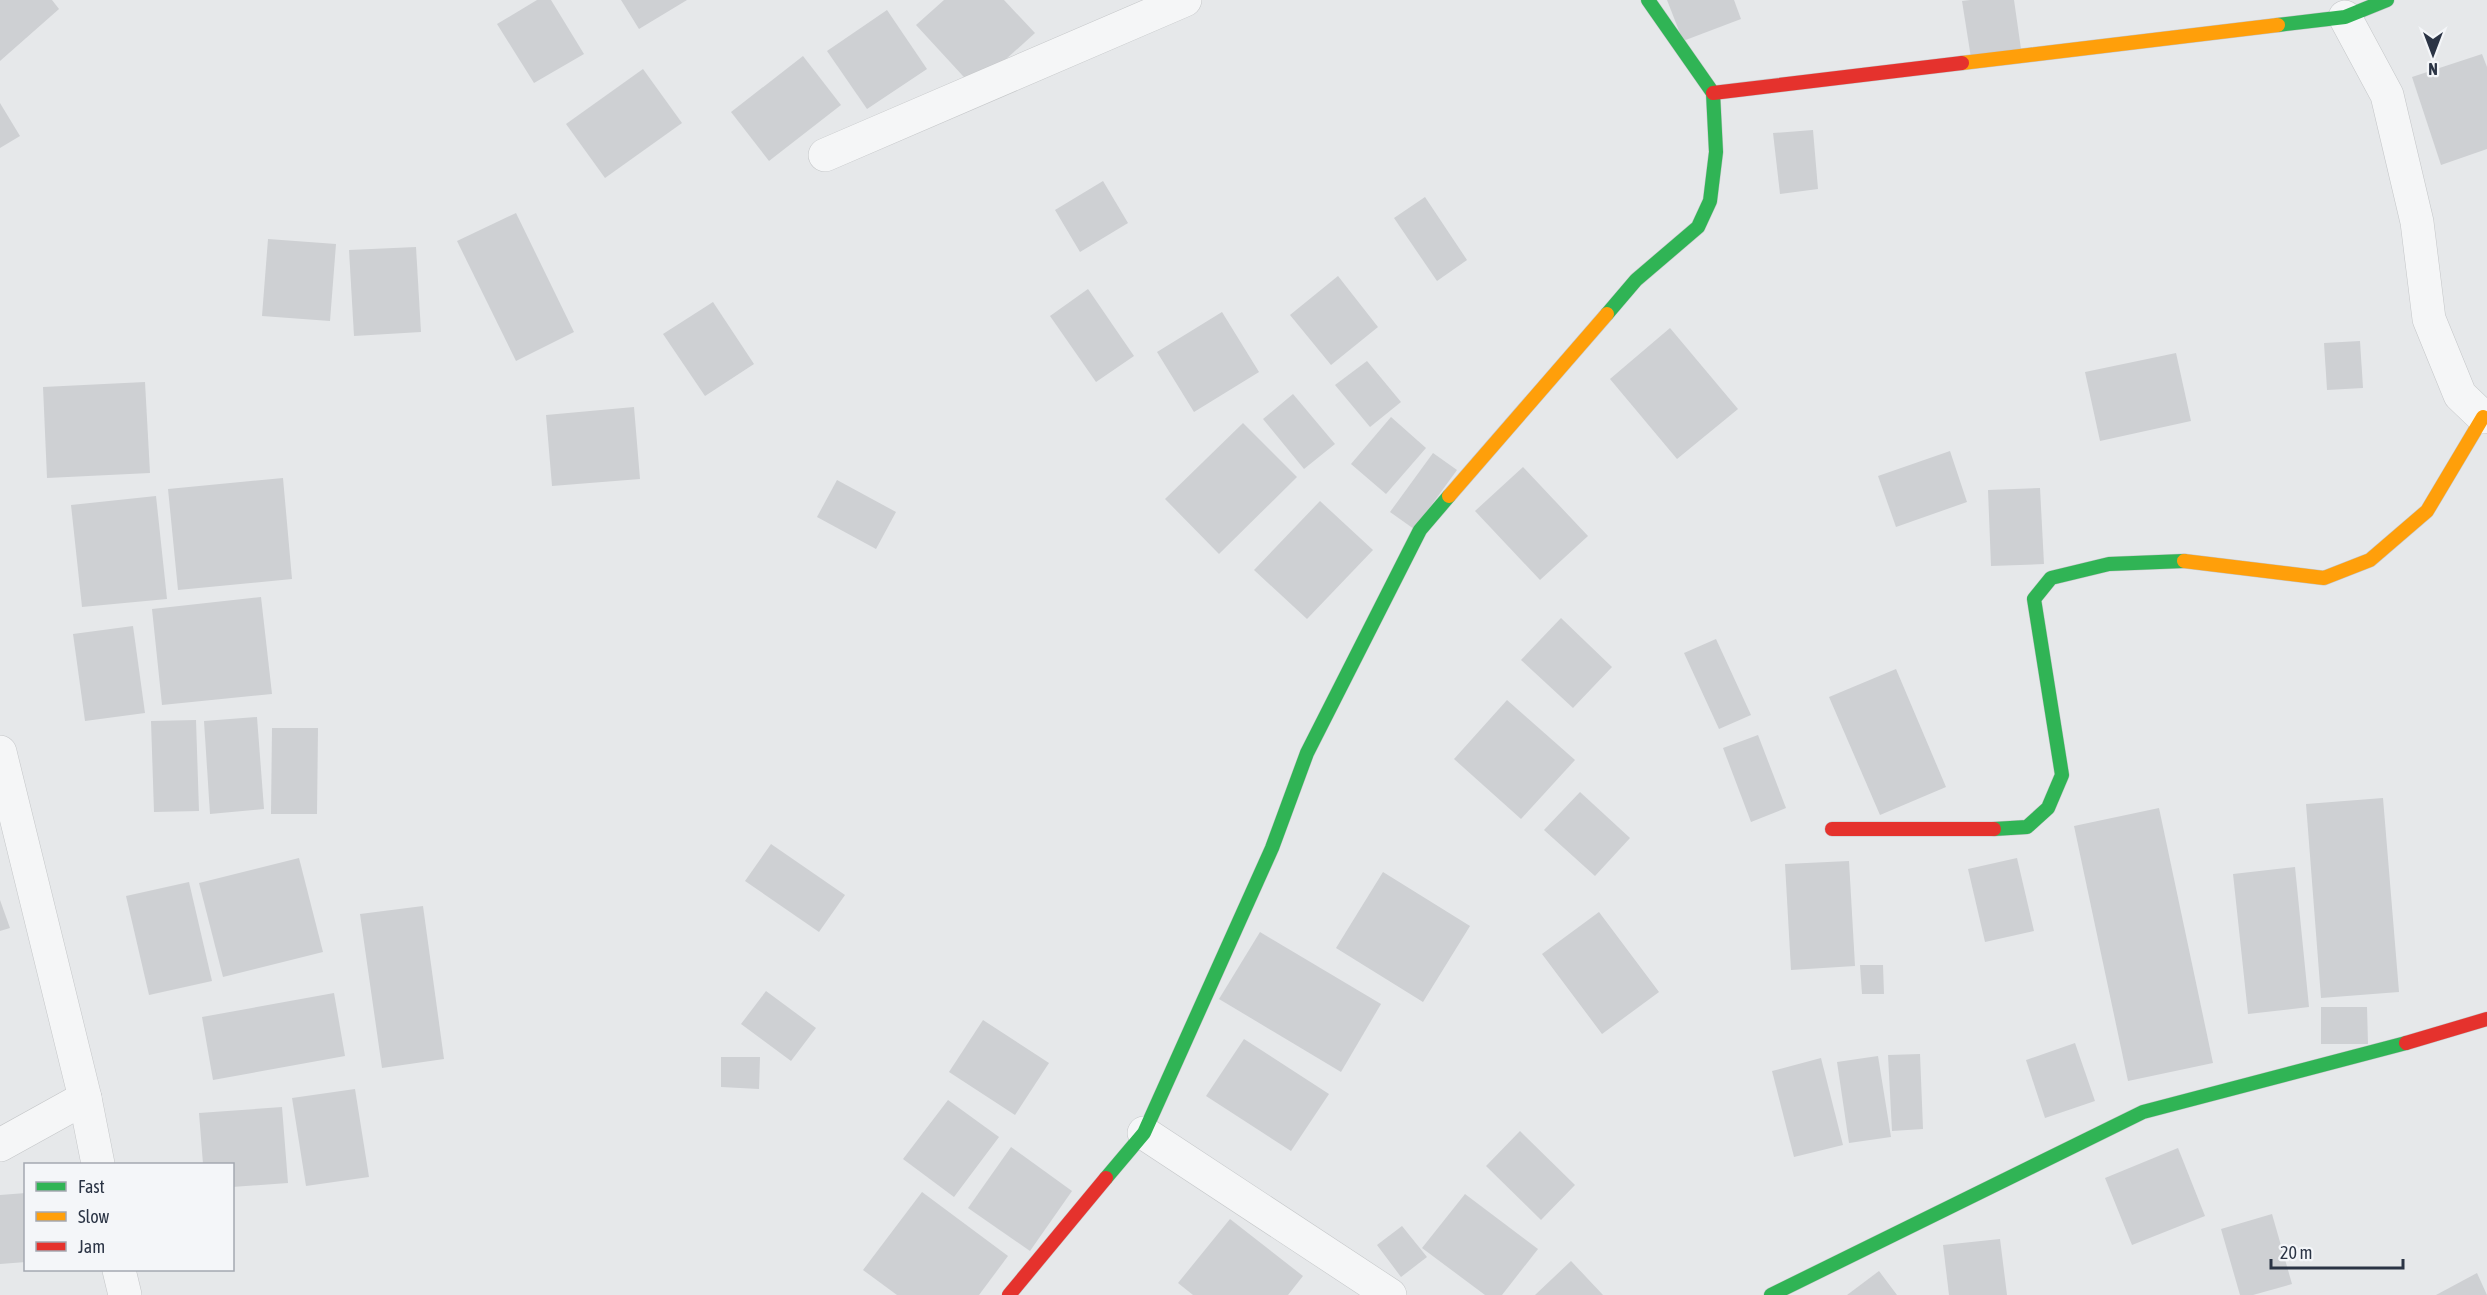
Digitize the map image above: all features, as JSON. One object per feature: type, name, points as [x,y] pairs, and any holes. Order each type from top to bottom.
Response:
[{"type":"street","points":[[825,155],[1185,0]]},
{"type":"street","points":[[1009,1295],[1144,1133],[1272,848],[1307,753],[1420,530],[1636,280],[1698,227],[1710,201],[1716,152],[1713,93],[1648,0]]},
{"type":"street","points":[[1713,93],[2345,17],[2387,0]]},
{"type":"street","points":[[1832,829],[1972,831],[2027,827],[2048,808],[2062,775],[2034,599],[2051,578],[2109,564],[2189,561],[2265,573],[2324,578],[2370,560],[2427,511],[2485,416],[2460,395],[2429,318],[2417,222],[2387,95],[2345,17]]},
{"type":"street","points":[[0,752],[85,1098],[98,1163]]},
{"type":"street","points":[[1771,1295],[2143,1112],[2383,1050],[2487,1019]]},
{"type":"street","points":[[0,1144],[85,1098]]},
{"type":"street","points":[[1144,1133],[1390,1295]]},
{"type":"street","points":[[119,1271],[124,1295]]},
{"type":"building","points":[[0,0],[52,0],[59,9],[0,61]]},
{"type":"building","points":[[537,0],[551,0],[584,54],[534,83],[497,24]]},
{"type":"building","points":[[621,0],[687,0],[639,29]]},
{"type":"building","points":[[944,0],[1004,0],[1035,33],[974,88],[916,25]]},
{"type":"building","points":[[1667,0],[1734,0],[1741,19],[1683,41]]},
{"type":"building","points":[[2014,0],[2021,49],[1971,58],[1962,1]]},
{"type":"building","points":[[887,10],[927,69],[867,109],[827,51]]},
{"type":"building","points":[[2482,54],[2487,67],[2487,149],[2441,165],[2412,77]]},
{"type":"building","points":[[803,56],[841,105],[769,161],[731,112]]},
{"type":"building","points":[[643,69],[682,123],[605,178],[566,124]]},
{"type":"building","points":[[0,103],[20,136],[0,148]]},
{"type":"building","points":[[1813,130],[1818,189],[1780,194],[1773,133]]},
{"type":"building","points":[[1103,181],[1128,223],[1080,252],[1055,210]]},
{"type":"building","points":[[1425,197],[1467,260],[1437,281],[1394,218]]},
{"type":"building","points":[[516,213],[574,332],[516,361],[457,241]]},
{"type":"building","points":[[268,239],[336,244],[330,321],[262,316]]},
{"type":"building","points":[[416,247],[421,332],[354,336],[349,250]]},
{"type":"building","points":[[1338,276],[1378,327],[1331,365],[1290,315]]},
{"type":"building","points":[[1088,289],[1134,356],[1096,382],[1050,316]]},
{"type":"building","points":[[713,302],[754,364],[705,396],[663,334]]},
{"type":"building","points":[[1222,312],[1259,372],[1194,412],[1157,352]]},
{"type":"building","points":[[1670,328],[1738,409],[1677,459],[1610,379]]},
{"type":"building","points":[[2360,341],[2363,388],[2327,390],[2324,343]]},
{"type":"building","points":[[2176,353],[2191,421],[2100,441],[2085,372]]},
{"type":"building","points":[[1367,361],[1401,402],[1370,427],[1335,385]]},
{"type":"building","points":[[145,382],[150,473],[47,478],[43,387]]},
{"type":"building","points":[[1293,394],[1335,444],[1304,469],[1263,419]]},
{"type":"building","points":[[634,407],[640,479],[552,486],[546,415]]},
{"type":"building","points":[[1391,417],[1426,448],[1386,494],[1351,464]]},
{"type":"building","points":[[1243,423],[1297,477],[1219,554],[1165,499]]},
{"type":"building","points":[[1950,451],[1967,502],[1896,527],[1878,476]]},
{"type":"building","points":[[1433,453],[1457,470],[1414,529],[1390,512]]},
{"type":"building","points":[[1523,467],[1588,536],[1540,580],[1475,511]]},
{"type":"building","points":[[283,478],[292,579],[178,590],[168,489]]},
{"type":"building","points":[[837,480],[896,512],[876,549],[817,517]]},
{"type":"building","points":[[2040,488],[2044,564],[1991,566],[1988,490]]},
{"type":"building","points":[[156,496],[167,599],[82,607],[71,505]]},
{"type":"building","points":[[1320,501],[1373,550],[1307,619],[1254,570]]},
{"type":"building","points":[[261,597],[272,694],[162,705],[152,609]]},
{"type":"building","points":[[1561,618],[1612,667],[1573,708],[1521,660]]},
{"type":"building","points":[[133,626],[145,713],[85,721],[73,634]]},
{"type":"building","points":[[1716,639],[1751,715],[1719,729],[1684,653]]},
{"type":"building","points":[[1896,669],[1946,787],[1880,815],[1829,697]]},
{"type":"building","points":[[1507,700],[1575,760],[1521,819],[1454,759]]},
{"type":"building","points":[[257,717],[264,809],[210,814],[204,721]]},
{"type":"building","points":[[196,720],[199,811],[154,812],[151,721]]},
{"type":"building","points":[[272,728],[318,728],[317,814],[271,814]]},
{"type":"building","points":[[1758,735],[1786,808],[1751,822],[1723,748]]},
{"type":"building","points":[[1580,792],[1630,838],[1595,876],[1544,830]]},
{"type":"building","points":[[2383,798],[2399,992],[2321,998],[2306,804]]},
{"type":"building","points":[[2159,808],[2213,1063],[2128,1081],[2074,826]]},
{"type":"building","points":[[771,844],[845,895],[819,932],[745,881]]},
{"type":"building","points":[[299,858],[323,952],[223,977],[199,883]]},
{"type":"building","points":[[2017,858],[2034,931],[1985,942],[1968,869]]},
{"type":"building","points":[[1849,861],[1855,966],[1791,970],[1785,864]]},
{"type":"building","points":[[2295,867],[2309,1007],[2248,1014],[2233,874]]},
{"type":"building","points":[[1383,872],[1470,926],[1423,1002],[1336,948]]},
{"type":"building","points":[[189,882],[212,981],[149,995],[126,896]]},
{"type":"building","points":[[0,900],[10,928],[0,931]]},
{"type":"building","points":[[423,906],[444,1059],[382,1068],[360,914]]},
{"type":"building","points":[[1599,912],[1659,992],[1602,1034],[1542,954]]},
{"type":"building","points":[[1260,932],[1381,1004],[1341,1072],[1219,999]]},
{"type":"building","points":[[1860,965],[1883,965],[1884,994],[1862,994]]},
{"type":"building","points":[[766,991],[816,1028],[791,1061],[741,1024]]},
{"type":"building","points":[[334,993],[345,1056],[213,1080],[202,1017]]},
{"type":"building","points":[[2321,1007],[2367,1007],[2368,1044],[2321,1044]]},
{"type":"building","points":[[983,1020],[1049,1063],[1015,1115],[949,1072]]},
{"type":"building","points":[[1244,1039],[1329,1094],[1291,1151],[1206,1096]]},
{"type":"building","points":[[2075,1043],[2095,1101],[2045,1118],[2026,1060]]},
{"type":"building","points":[[1920,1054],[1923,1129],[1892,1131],[1888,1055]]},
{"type":"building","points":[[1878,1056],[1891,1137],[1849,1143],[1837,1062]]},
{"type":"building","points":[[721,1057],[760,1057],[759,1089],[721,1087]]},
{"type":"building","points":[[1821,1058],[1843,1145],[1794,1157],[1772,1071]]},
{"type":"building","points":[[355,1089],[369,1177],[306,1186],[292,1098]]},
{"type":"building","points":[[948,1100],[999,1137],[954,1197],[903,1159]]},
{"type":"building","points":[[282,1107],[288,1183],[234,1187],[234,1163],[203,1163],[199,1113]]},
{"type":"building","points":[[1520,1131],[1575,1185],[1541,1220],[1486,1166]]},
{"type":"building","points":[[1011,1147],[1072,1191],[1030,1251],[968,1208]]},
{"type":"building","points":[[2178,1148],[2205,1216],[2132,1245],[2105,1178]]},
{"type":"building","points":[[922,1192],[1008,1256],[979,1295],[897,1295],[863,1270]]},
{"type":"building","points":[[24,1193],[24,1262],[0,1264],[0,1195]]},
{"type":"building","points":[[1465,1194],[1538,1249],[1502,1295],[1485,1295],[1422,1248]]},
{"type":"building","points":[[2272,1214],[2292,1284],[2253,1295],[2240,1295],[2221,1229]]},
{"type":"building","points":[[1230,1219],[1303,1276],[1288,1295],[1193,1295],[1178,1283]]},
{"type":"building","points":[[1402,1226],[1427,1257],[1401,1277],[1377,1245]]},
{"type":"building","points":[[2000,1239],[2007,1295],[1949,1295],[1943,1245]]},
{"type":"building","points":[[1571,1261],[1603,1295],[1535,1295]]},
{"type":"building","points":[[1879,1271],[1897,1295],[1847,1295]]},
{"type":"building","points":[[2477,1273],[2487,1295],[2436,1295]]},
{"type":"traffic: fast","points":[[1607,314],[1636,280],[1698,227],[1710,201],[1716,152],[1713,93],[1648,0]]},
{"type":"traffic: fast","points":[[2278,25],[2345,17],[2387,0]]},
{"type":"traffic: fast","points":[[1106,1178],[1144,1133],[1272,848],[1307,753],[1420,530],[1449,496]]},
{"type":"traffic: fast","points":[[1994,829],[2027,827],[2048,808],[2062,775],[2034,599],[2051,578],[2109,564],[2184,561]]},
{"type":"traffic: fast","points":[[1771,1295],[2143,1112],[2406,1043]]},
{"type":"traffic: slow","points":[[1962,63],[2278,25]]},
{"type":"traffic: slow","points":[[1449,496],[1607,314]]},
{"type":"traffic: slow","points":[[2184,561],[2324,578],[2370,560],[2427,511],[2483,417]]},
{"type":"traffic: jam","points":[[1713,93],[1962,63]]},
{"type":"traffic: jam","points":[[1832,829],[1994,829]]},
{"type":"traffic: jam","points":[[2406,1043],[2487,1019]]},
{"type":"traffic: jam","points":[[1009,1295],[1106,1178]]}]
